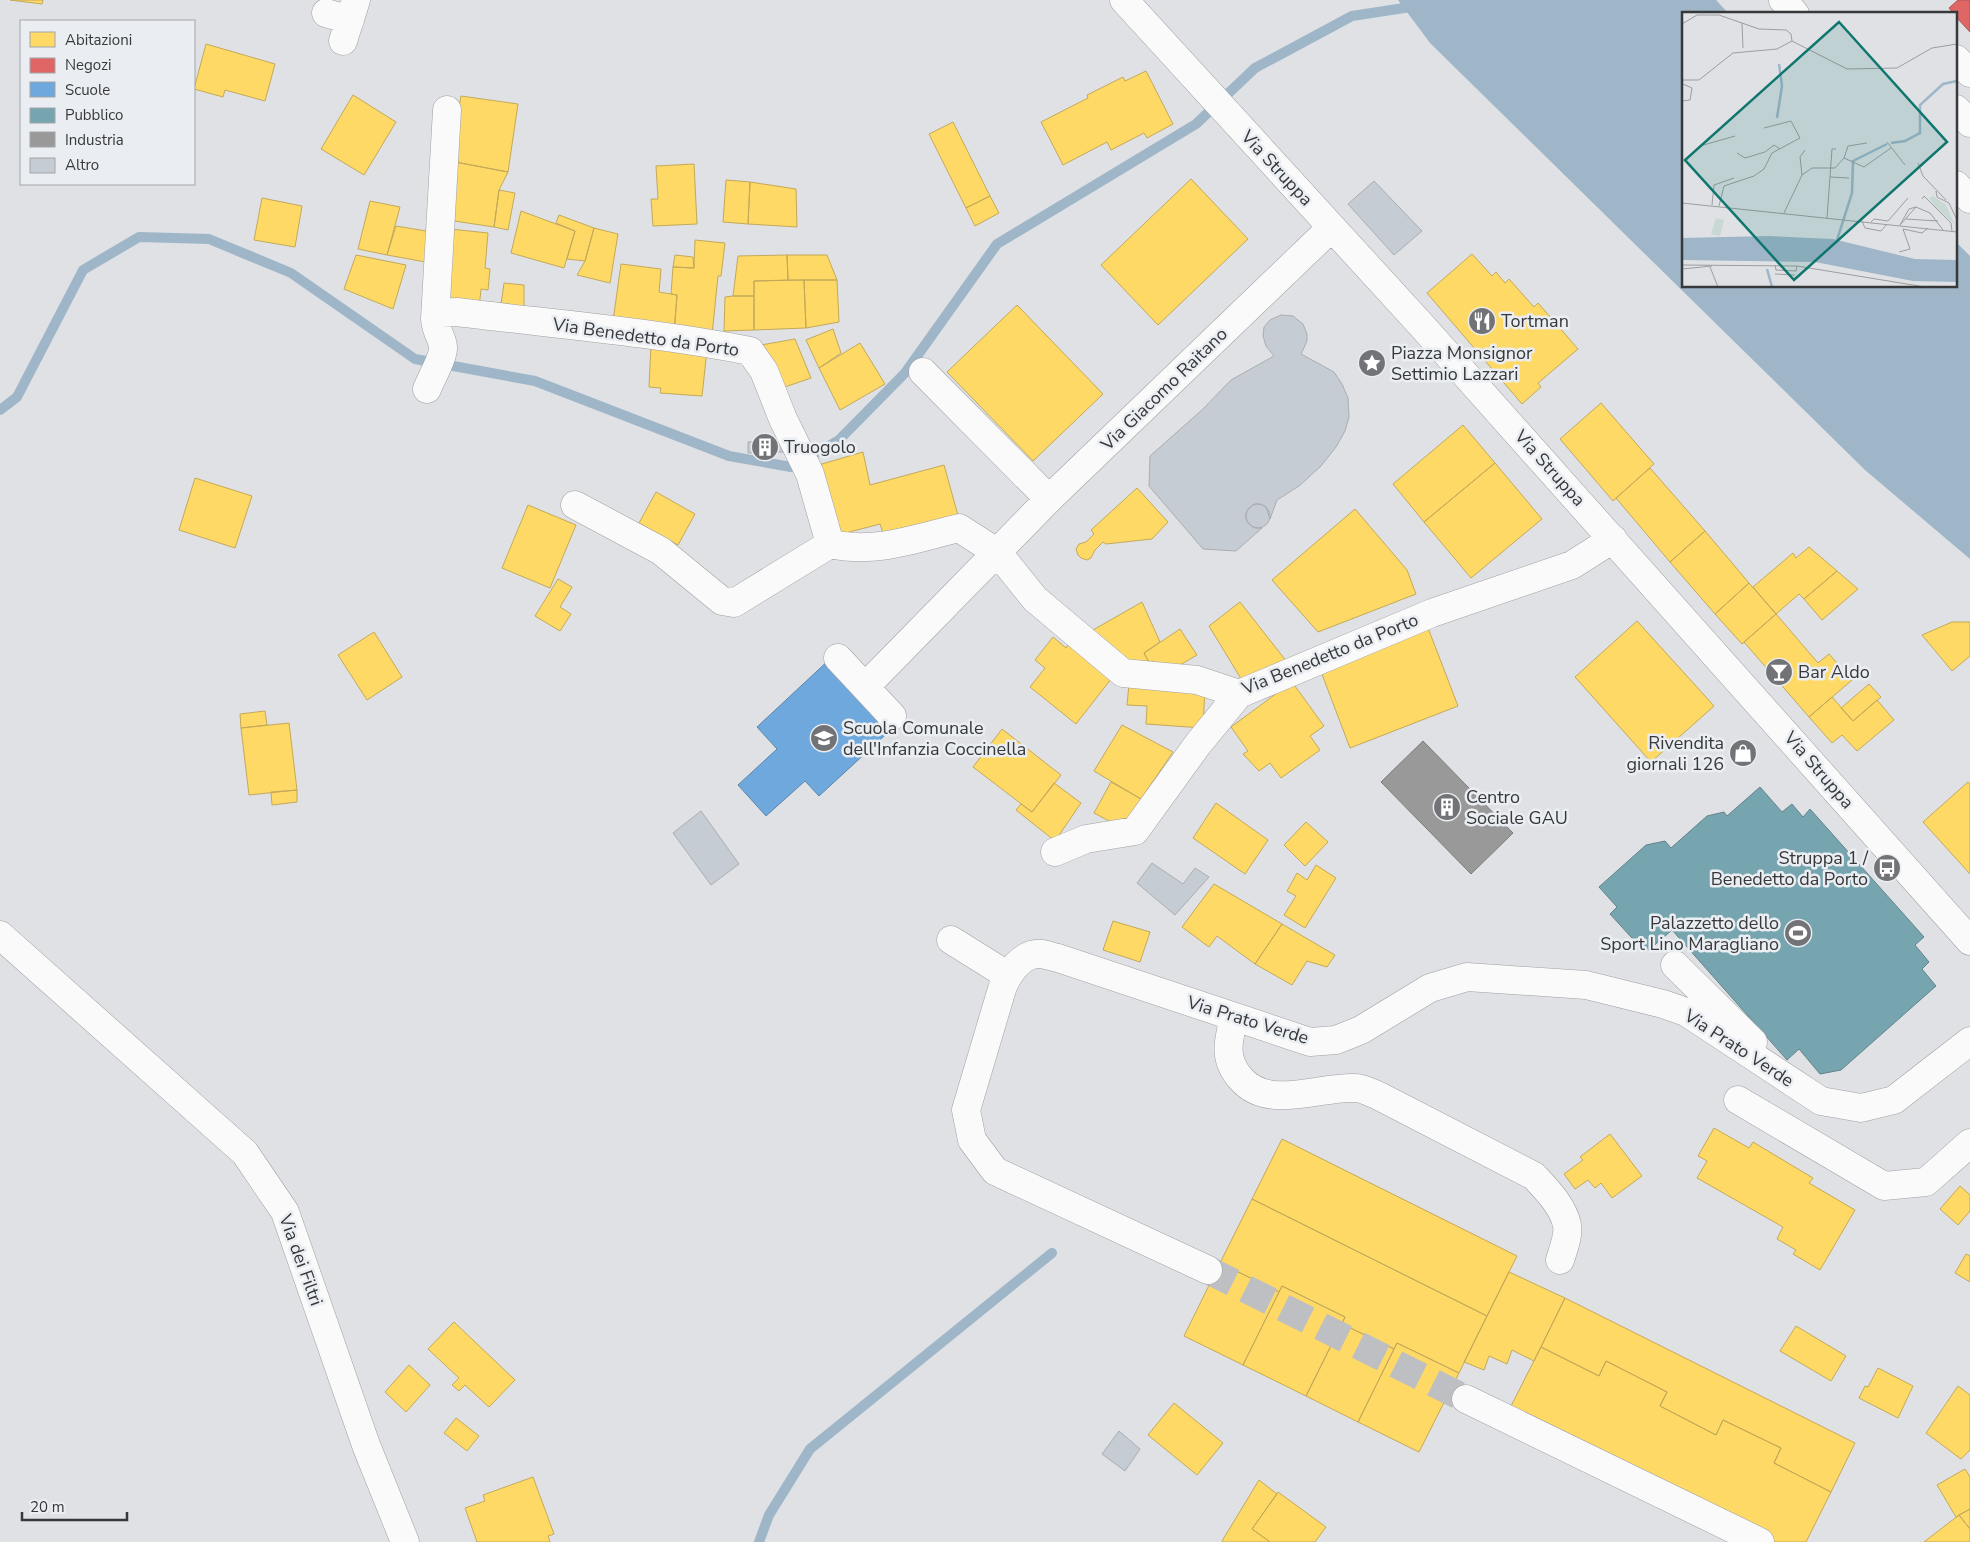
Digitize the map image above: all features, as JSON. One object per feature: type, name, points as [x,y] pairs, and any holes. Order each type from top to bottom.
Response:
[{"type":"street","name":"Via Struppa","points":[[1124,0],[1424,327],[1970,940]]},
{"type":"street","points":[[1783,0],[1793,12]]},
{"type":"street","points":[[1958,61],[1970,73]]},
{"type":"street","points":[[427,389],[444,349],[442,340],[436,330],[436,314],[447,110]]},
{"type":"street","points":[[1958,111],[1970,123]]},
{"type":"street","points":[[1958,187],[1970,199]]},
{"type":"street","name":"Via Giacomo Raitano","points":[[867,685],[1048,500],[1332,228]]},
{"type":"street","name":"Via Benedetto da Porto","points":[[436,314],[456,312],[696,341],[750,351],[764,372],[783,419],[810,474],[830,544],[851,549],[878,548],[959,528],[998,553],[1035,599],[1123,673],[1197,680],[1239,694],[1432,613],[1572,565],[1613,539]]},
{"type":"street","points":[[922,372],[1048,500]]},
{"type":"street","points":[[575,505],[661,551],[722,601],[734,603],[830,544]]},
{"type":"street","points":[[838,658],[867,685],[892,716]]},
{"type":"street","points":[[1055,852],[1086,839],[1135,830],[1198,744],[1239,694]]},
{"type":"street","name":"Via dei Filtri","points":[[0,935],[245,1153],[285,1212],[366,1445],[405,1542]]},
{"type":"street","points":[[951,940],[1007,975],[966,1110],[972,1140],[995,1171],[1208,1270]]},
{"type":"street","name":"Via Prato Verde","points":[[1007,975],[1017,964],[1029,957],[1040,954],[1058,958],[1310,1042],[1336,1040],[1361,1030],[1430,988],[1467,977],[1586,984],[1663,1004],[1686,1012],[1821,1101],[1861,1108],[1894,1100],[1970,1041]]},
{"type":"street","points":[[1675,966],[1770,1058],[1771,1069]]},
{"type":"street","points":[[1234,1018],[1227,1047],[1231,1063],[1238,1076],[1248,1087],[1259,1092],[1286,1095],[1357,1088],[1377,1095],[1534,1176],[1553,1198],[1567,1226],[1566,1240],[1560,1260]]},
{"type":"street","points":[[1738,1100],[1884,1186],[1926,1182],[1970,1143]]},
{"type":"street","points":[[1466,1399],[1760,1542]]},
{"type":"water","points":[[1398,0],[1716,0],[1727,12],[1682,12],[1682,288],[1958,288],[1958,244],[1970,256],[1970,559],[1865,470],[1430,43]]},
{"type":"building: Abitazioni","points":[[10,0],[43,0],[42,4]]},
{"type":"building: Abitazioni","points":[[206,44],[275,64],[265,101],[225,90],[223,97],[195,89]]},
{"type":"building: Abitazioni","points":[[1146,71],[1173,124],[1147,138],[1144,133],[1111,150],[1107,142],[1063,165],[1041,122],[1088,98],[1087,95],[1123,77],[1125,81]]},
{"type":"building: Abitazioni","points":[[353,95],[396,122],[364,175],[321,149]]},
{"type":"building: Abitazioni","points":[[461,96],[518,104],[508,172],[450,161]]},
{"type":"building: Abitazioni","points":[[953,122],[990,196],[966,208],[929,134]]},
{"type":"building: Abitazioni","points":[[450,161],[508,172],[499,190],[494,227],[441,219]]},
{"type":"building: Abitazioni","points":[[694,164],[697,224],[653,226],[651,199],[658,199],[656,166]]},
{"type":"building: Abitazioni","points":[[1191,179],[1248,239],[1158,325],[1101,265]]},
{"type":"building: Abitazioni","points":[[726,180],[750,182],[748,224],[723,222]]},
{"type":"building: Abitazioni","points":[[750,182],[796,189],[797,227],[748,224]]},
{"type":"building: Abitazioni","points":[[499,190],[515,193],[508,230],[494,227]]},
{"type":"building: Abitazioni","points":[[990,196],[999,213],[975,226],[966,208]]},
{"type":"building: Abitazioni","points":[[262,198],[302,206],[295,247],[254,240]]},
{"type":"building: Abitazioni","points":[[370,201],[400,207],[387,255],[358,249]]},
{"type":"building: Abitazioni","points":[[521,211],[575,231],[564,268],[511,253]]},
{"type":"building: Abitazioni","points":[[559,215],[594,228],[585,261],[567,259],[575,231],[556,223]]},
{"type":"building: Abitazioni","points":[[396,226],[432,232],[431,263],[387,255]]},
{"type":"building: Abitazioni","points":[[594,228],[618,234],[610,283],[577,275],[585,261]]},
{"type":"building: Abitazioni","points":[[450,229],[488,233],[485,268],[490,269],[488,290],[481,289],[479,309],[443,305]]},
{"type":"building: Abitazioni","points":[[695,240],[725,243],[721,276],[718,276],[712,335],[674,334],[677,295],[671,294],[673,267],[694,268]]},
{"type":"building: Abitazioni","points":[[1472,254],[1492,276],[1496,272],[1505,283],[1509,279],[1534,307],[1538,303],[1578,349],[1538,383],[1541,387],[1522,404],[1427,293]]},
{"type":"building: Abitazioni","points":[[356,255],[406,265],[393,309],[344,289]]},
{"type":"building: Abitazioni","points":[[675,255],[693,257],[694,268],[673,267]]},
{"type":"building: Abitazioni","points":[[787,255],[827,255],[837,280],[788,280]]},
{"type":"building: Abitazioni","points":[[787,255],[788,280],[754,281],[754,296],[733,296],[738,256]]},
{"type":"building: Abitazioni","points":[[621,264],[661,269],[659,292],[677,295],[674,334],[612,328]]},
{"type":"building: Abitazioni","points":[[804,280],[837,280],[839,322],[806,328]]},
{"type":"building: Abitazioni","points":[[804,280],[806,328],[754,330],[754,281]]},
{"type":"building: Abitazioni","points":[[504,283],[524,285],[524,314],[500,312]]},
{"type":"building: Abitazioni","points":[[754,296],[754,330],[724,331],[725,297]]},
{"type":"building: Abitazioni","points":[[1017,305],[1103,394],[1033,461],[947,372]]},
{"type":"building: Abitazioni","points":[[833,329],[841,353],[819,368],[806,340]]},
{"type":"building: Abitazioni","points":[[795,339],[811,378],[776,390],[761,345]]},
{"type":"building: Abitazioni","points":[[860,343],[885,384],[840,410],[819,368]]},
{"type":"building: Abitazioni","points":[[651,345],[707,350],[702,396],[660,393],[661,388],[649,387]]},
{"type":"building: Abitazioni","points":[[1601,403],[1654,464],[1613,501],[1560,439]]},
{"type":"building: Abitazioni","points":[[1463,425],[1495,463],[1424,522],[1393,484]]},
{"type":"building: Abitazioni","points":[[863,452],[870,485],[944,465],[959,519],[885,539],[880,524],[834,536],[815,466]]},
{"type":"building: Abitazioni","points":[[1495,463],[1542,519],[1471,578],[1424,522]]},
{"type":"building: Abitazioni","points":[[1650,468],[1705,531],[1670,562],[1616,498]]},
{"type":"building: Abitazioni","points":[[195,478],[252,496],[235,548],[179,530]]},
{"type":"building: Abitazioni","points":[[1137,488],[1168,522],[1152,539],[1106,544],[1103,542],[1095,550],[1091,558],[1087,560],[1081,558],[1076,549],[1079,544],[1086,542],[1094,534],[1091,530]]},
{"type":"building: Abitazioni","points":[[656,492],[695,514],[678,545],[639,523]]},
{"type":"building: Abitazioni","points":[[528,505],[576,525],[550,588],[502,568]]},
{"type":"building: Abitazioni","points":[[1355,509],[1407,570],[1416,594],[1318,632],[1272,580]]},
{"type":"building: Abitazioni","points":[[1705,531],[1749,583],[1715,614],[1670,562]]},
{"type":"building: Abitazioni","points":[[1809,547],[1837,571],[1804,599],[1799,594],[1776,614],[1753,587],[1793,553],[1796,558]]},
{"type":"building: Abitazioni","points":[[1837,571],[1858,589],[1822,620],[1804,599]]},
{"type":"building: Abitazioni","points":[[558,579],[572,587],[560,607],[571,614],[560,631],[535,616]]},
{"type":"building: Abitazioni","points":[[1749,583],[1776,614],[1742,644],[1715,614]]},
{"type":"building: Abitazioni","points":[[1142,602],[1160,642],[1144,653],[1149,662],[1124,666],[1086,634]]},
{"type":"building: Abitazioni","points":[[1240,602],[1287,662],[1246,687],[1209,626]]},
{"type":"building: Abitazioni","points":[[1776,614],[1818,663],[1829,654],[1852,680],[1809,717],[1744,642]]},
{"type":"building: Abitazioni","points":[[1637,621],[1714,706],[1651,762],[1575,677]]},
{"type":"building: Abitazioni","points":[[1952,622],[1970,622],[1970,656],[1952,671],[1922,635]]},
{"type":"building: Abitazioni","points":[[1428,628],[1458,706],[1350,748],[1320,669]]},
{"type":"building: Abitazioni","points":[[1180,629],[1197,655],[1161,676],[1153,661],[1149,662],[1144,653]]},
{"type":"building: Abitazioni","points":[[374,632],[402,677],[367,700],[338,655]]},
{"type":"building: Abitazioni","points":[[1053,637],[1066,648],[1070,642],[1115,674],[1076,724],[1030,687],[1045,668],[1035,660]]},
{"type":"building: Abitazioni","points":[[1292,682],[1324,726],[1310,736],[1320,750],[1281,778],[1270,763],[1259,771],[1243,754],[1248,751],[1231,727]]},
{"type":"building: Abitazioni","points":[[1129,684],[1205,688],[1203,728],[1146,724],[1147,706],[1127,705]]},
{"type":"building: Abitazioni","points":[[1869,684],[1881,697],[1853,721],[1841,708]]},
{"type":"building: Abitazioni","points":[[1832,697],[1853,721],[1877,700],[1894,720],[1857,751],[1842,735],[1832,743],[1809,717]]},
{"type":"building: Abitazioni","points":[[265,711],[267,725],[241,728],[240,714]]},
{"type":"building: Abitazioni","points":[[289,723],[297,790],[249,795],[241,728]]},
{"type":"building: Abitazioni","points":[[1122,725],[1173,752],[1141,799],[1094,771]]},
{"type":"building: Abitazioni","points":[[1002,729],[1061,775],[1032,812],[973,767]]},
{"type":"building: Abitazioni","points":[[1111,782],[1141,799],[1124,829],[1094,813]]},
{"type":"building: Abitazioni","points":[[1968,782],[1970,784],[1970,874],[1923,822]]},
{"type":"building: Abitazioni","points":[[1054,783],[1081,803],[1055,841],[1016,810],[1021,804],[1032,812]]},
{"type":"building: Abitazioni","points":[[297,790],[297,802],[272,805],[271,792]]},
{"type":"building: Abitazioni","points":[[1216,803],[1268,840],[1245,874],[1193,838]]},
{"type":"building: Abitazioni","points":[[1306,822],[1328,842],[1305,866],[1284,845]]},
{"type":"building: Abitazioni","points":[[1316,865],[1336,878],[1305,928],[1284,915],[1296,896],[1287,891],[1297,873],[1307,880]]},
{"type":"building: Abitazioni","points":[[1214,884],[1282,924],[1255,964],[1217,936],[1209,947],[1182,927]]},
{"type":"building: Abitazioni","points":[[1113,921],[1150,932],[1140,962],[1103,950]]},
{"type":"building: Abitazioni","points":[[1282,924],[1335,955],[1327,967],[1307,961],[1292,985],[1255,964]]},
{"type":"building: Abitazioni","points":[[1714,1128],[1749,1148],[1753,1142],[1813,1178],[1809,1183],[1855,1210],[1820,1270],[1793,1254],[1796,1250],[1777,1239],[1783,1227],[1697,1178],[1707,1161],[1698,1156]]},
{"type":"building: Abitazioni","points":[[1610,1134],[1642,1176],[1612,1198],[1601,1183],[1595,1188],[1588,1180],[1575,1189],[1564,1174],[1583,1160],[1580,1157]]},
{"type":"building: Abitazioni","points":[[1282,1139],[1517,1256],[1487,1316],[1252,1199]]},
{"type":"building: Abitazioni","points":[[1960,1186],[1970,1195],[1970,1211],[1958,1225],[1940,1209]]},
{"type":"building: Abitazioni","points":[[1252,1199],[1487,1316],[1459,1373],[1397,1343],[1394,1349],[1342,1324],[1345,1317],[1282,1286],[1279,1292],[1220,1263]]},
{"type":"building: Abitazioni","points":[[1966,1254],[1970,1256],[1970,1282],[1955,1273]]},
{"type":"building: Abitazioni","points":[[1220,1263],[1279,1292],[1243,1365],[1184,1336]]},
{"type":"building: Abitazioni","points":[[1509,1272],[1565,1298],[1534,1361],[1512,1350],[1507,1364],[1489,1356],[1484,1370],[1464,1362]]},
{"type":"building: Abitazioni","points":[[1282,1286],[1345,1317],[1306,1396],[1243,1365]]},
{"type":"building: Abitazioni","points":[[1565,1298],[1855,1443],[1831,1492],[1774,1463],[1781,1448],[1723,1420],[1716,1435],[1660,1406],[1667,1392],[1606,1361],[1599,1376],[1541,1347]]},
{"type":"building: Abitazioni","points":[[454,1322],[515,1380],[489,1407],[465,1385],[459,1391],[452,1385],[459,1378],[428,1349]]},
{"type":"building: Abitazioni","points":[[1342,1324],[1394,1349],[1358,1422],[1306,1396]]},
{"type":"building: Abitazioni","points":[[1796,1326],[1846,1356],[1831,1381],[1780,1351]]},
{"type":"building: Abitazioni","points":[[1397,1343],[1459,1373],[1419,1452],[1358,1422]]},
{"type":"building: Abitazioni","points":[[1541,1347],[1599,1376],[1606,1361],[1667,1392],[1660,1406],[1716,1435],[1723,1420],[1781,1448],[1774,1463],[1831,1492],[1806,1542],[1773,1542],[1509,1410]]},
{"type":"building: Abitazioni","points":[[409,1365],[430,1385],[406,1412],[385,1392]]},
{"type":"building: Abitazioni","points":[[1878,1368],[1913,1386],[1898,1418],[1859,1398],[1865,1386],[1868,1387]]},
{"type":"building: Abitazioni","points":[[1958,1386],[1970,1395],[1970,1450],[1961,1459],[1926,1433]]},
{"type":"building: Abitazioni","points":[[1174,1403],[1223,1443],[1197,1475],[1148,1435]]},
{"type":"building: Abitazioni","points":[[456,1418],[479,1436],[467,1451],[444,1433]]},
{"type":"building: Abitazioni","points":[[1965,1469],[1970,1477],[1970,1509],[1956,1517],[1937,1485]]},
{"type":"building: Abitazioni","points":[[533,1477],[554,1534],[548,1536],[550,1542],[477,1542],[465,1508],[485,1501],[483,1495]]},
{"type":"building: Abitazioni","points":[[1259,1480],[1277,1494],[1252,1529],[1270,1542],[1223,1542],[1222,1541]]},
{"type":"building: Abitazioni","points":[[1278,1492],[1326,1527],[1315,1542],[1270,1542],[1252,1529]]},
{"type":"building: Abitazioni","points":[[1970,1509],[1970,1529],[1959,1515]]},
{"type":"building: Abitazioni","points":[[1959,1515],[1970,1529],[1970,1542],[1924,1542]]},
{"type":"building: Negozi","points":[[1958,0],[1970,0],[1970,32],[1958,19],[1958,12],[1952,12],[1949,8]]},
{"type":"building: Negozi","name":"Rivendita giornali 126","points":[[1742,740],[1747,741],[1753,747],[1753,757],[1747,763],[1742,764],[1737,763],[1731,757],[1730,752],[1731,747],[1737,741]]},
{"type":"building: Scuole","name":"Scuola Comunale dell'Infanzia Coccinella","points":[[831,658],[895,726],[819,796],[805,781],[766,816],[738,785],[777,749],[757,727]]},
{"type":"building: Pubblico","name":"Palazzetto dello Sport Lino Maragliano","points":[[1760,787],[1782,812],[1792,804],[1803,817],[1810,809],[1924,937],[1915,945],[1929,962],[1922,969],[1936,986],[1841,1070],[1820,1074],[1799,1049],[1787,1060],[1672,930],[1649,950],[1631,937],[1610,914],[1617,907],[1599,887],[1646,845],[1665,841],[1671,848],[1707,816],[1724,812],[1727,816]]},
{"type":"building: Industria","name":"Centro Sociale GAU","points":[[1423,741],[1513,833],[1471,874],[1381,782]]},
{"type":"building: Altro","points":[[1374,181],[1422,231],[1394,255],[1348,204]]},
{"type":"building: Altro","points":[[1281,315],[1293,316],[1303,324],[1307,334],[1307,341],[1301,354],[1334,372],[1342,384],[1348,398],[1349,417],[1345,431],[1336,447],[1321,466],[1299,486],[1277,500],[1270,519],[1266,507],[1254,504],[1249,508],[1246,513],[1246,520],[1255,528],[1262,528],[1236,551],[1203,549],[1149,486],[1150,456],[1203,409],[1231,380],[1274,356],[1266,346],[1263,336],[1264,327],[1270,320]]},
{"type":"building: Altro","name":"Truogolo","points":[[782,440],[783,452],[748,453],[748,442]]},
{"type":"building: Altro","points":[[1258,504],[1263,505],[1269,511],[1269,521],[1263,527],[1258,528],[1253,527],[1247,521],[1246,516],[1247,511],[1253,505]]},
{"type":"building: Altro","points":[[701,811],[739,864],[711,885],[673,833]]},
{"type":"building: Altro","points":[[1152,863],[1183,884],[1195,868],[1209,877],[1175,915],[1137,883]]},
{"type":"building: Altro","points":[[1119,1431],[1140,1449],[1125,1471],[1102,1454]]},
{"type":"waterway","points":[[0,410],[17,397],[83,270],[139,237],[209,239],[291,273],[415,359],[535,381],[729,456],[791,467],[839,440],[905,373],[997,244],[1196,124],[1255,68],[1352,16],[1417,6]]},
{"type":"waterway","points":[[759,1542],[769,1515],[810,1449],[1052,1253]]},
{"type":"tunnel","points":[[1208,1270],[1466,1399]]},
{"type":"place","name":"Tortman","points":[[1482,321]]},
{"type":"place","name":"Piazza Monsignor Settimio Lazzari","points":[[1372,363]]},
{"type":"place","name":"Truogolo","points":[[765,447]]},
{"type":"place","name":"Bar Aldo","points":[[1779,672]]},
{"type":"place","name":"Scuola Comunale dell'Infanzia Coccinella","points":[[824,738]]},
{"type":"place","name":"Rivendita giornali 126","points":[[1743,753]]},
{"type":"place","name":"Centro Sociale GAU","points":[[1447,807]]},
{"type":"place","name":"Struppa 1 / Benedetto da Porto","points":[[1887,868]]},
{"type":"place","name":"Palazzetto dello Sport Lino Maragliano","points":[[1798,933]]}]
